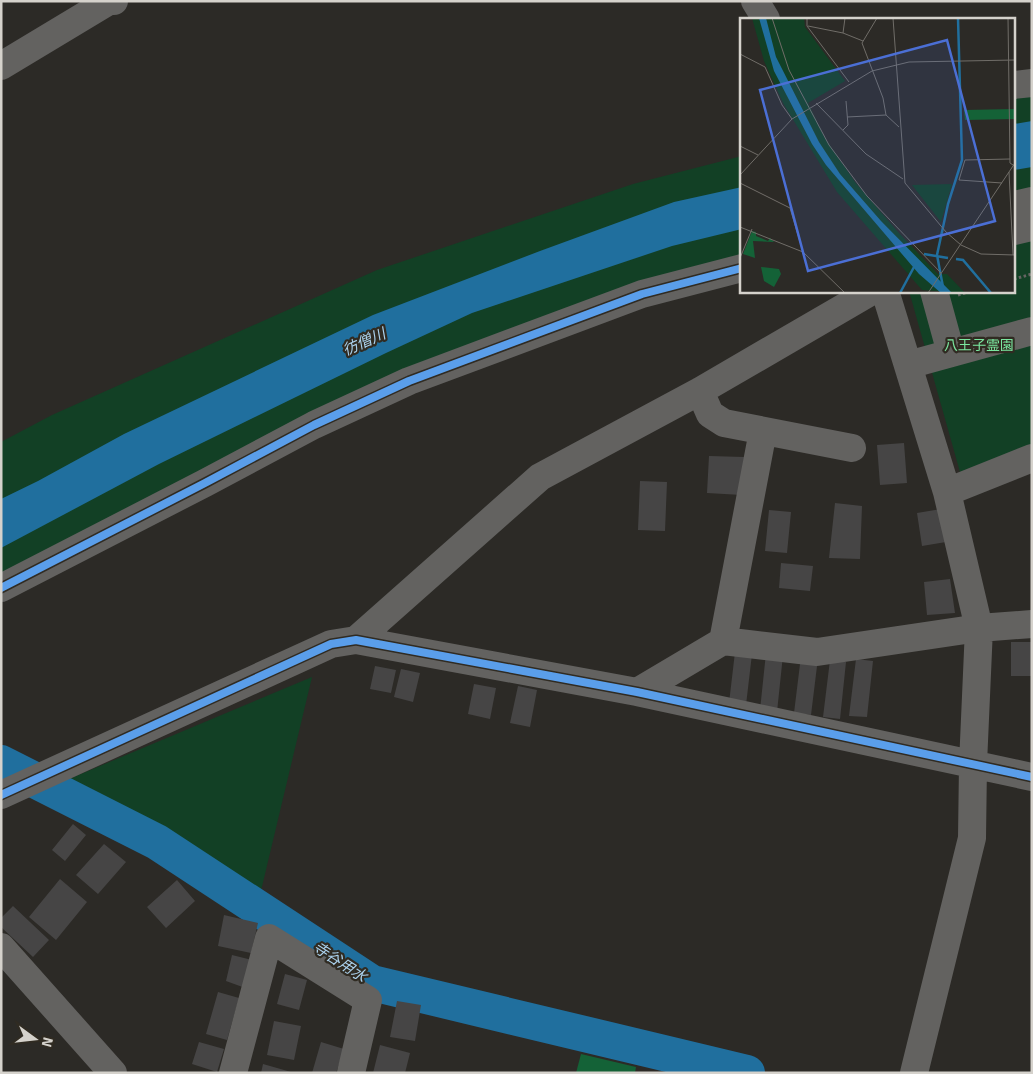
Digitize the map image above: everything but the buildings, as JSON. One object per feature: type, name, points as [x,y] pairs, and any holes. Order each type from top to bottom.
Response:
[{"type":"street","points":[[1,66],[109,1],[114,1]]},
{"type":"street","points":[[755,1],[765,18]]},
{"type":"street","points":[[1016,85],[1032,83]]},
{"type":"street","points":[[1016,205],[1032,201]]},
{"type":"street","points":[[1016,231],[1032,227]]},
{"type":"street","points":[[1,588],[314,425],[409,381],[642,294],[740,269]]},
{"type":"street","points":[[356,640],[540,476],[700,391],[870,292]]},
{"type":"street","points":[[886,292],[947,492],[979,628],[972,838],[914,1073]]},
{"type":"street","points":[[934,292],[951,353]]},
{"type":"street","points":[[908,365],[1032,330]]},
{"type":"street","points":[[700,391],[710,414],[724,423],[852,448]]},
{"type":"street","points":[[723,641],[763,431]]},
{"type":"street","points":[[947,492],[1032,458]]},
{"type":"street","points":[[637,692],[723,641],[817,652],[979,628],[1032,624]]},
{"type":"street","points":[[1,795],[331,644],[356,640],[637,692],[1032,777]]},
{"type":"street","points":[[233,1073],[269,938],[368,1000],[350,1073]]},
{"type":"street","points":[[1,947],[113,1073]]},
{"type":"path","points":[[1016,278],[1032,274]]},
{"type":"green space","points":[[1032,91],[1032,203],[1016,206],[1016,94]]},
{"type":"green space","points":[[740,157],[740,269],[409,381],[1,578],[1,442],[52,415],[377,270],[633,184]]},
{"type":"green space","name":"八王子霊園","points":[[1032,214],[1032,444],[960,472],[909,292],[1016,292],[1016,218]]},
{"type":"green space","points":[[312,677],[260,895],[69,779]]},
{"type":"green space","points":[[581,1054],[636,1067],[635,1073],[576,1073]]},
{"type":"water","points":[[1032,121],[1032,167],[1016,170],[1016,124]]},
{"type":"water","name":"彷僧川","points":[[740,187],[740,229],[672,246],[472,313],[159,464],[1,548],[1,499],[124,434],[373,315],[674,202]]},
{"type":"waterway","name":"寺谷用水","points":[[1,763],[157,842],[372,983],[747,1073]]},
{"type":"cycle path","points":[[1,588],[314,425],[409,381],[642,294],[740,269]]},
{"type":"cycle path","points":[[1,795],[331,644],[356,640],[637,692],[1032,777]]}]
